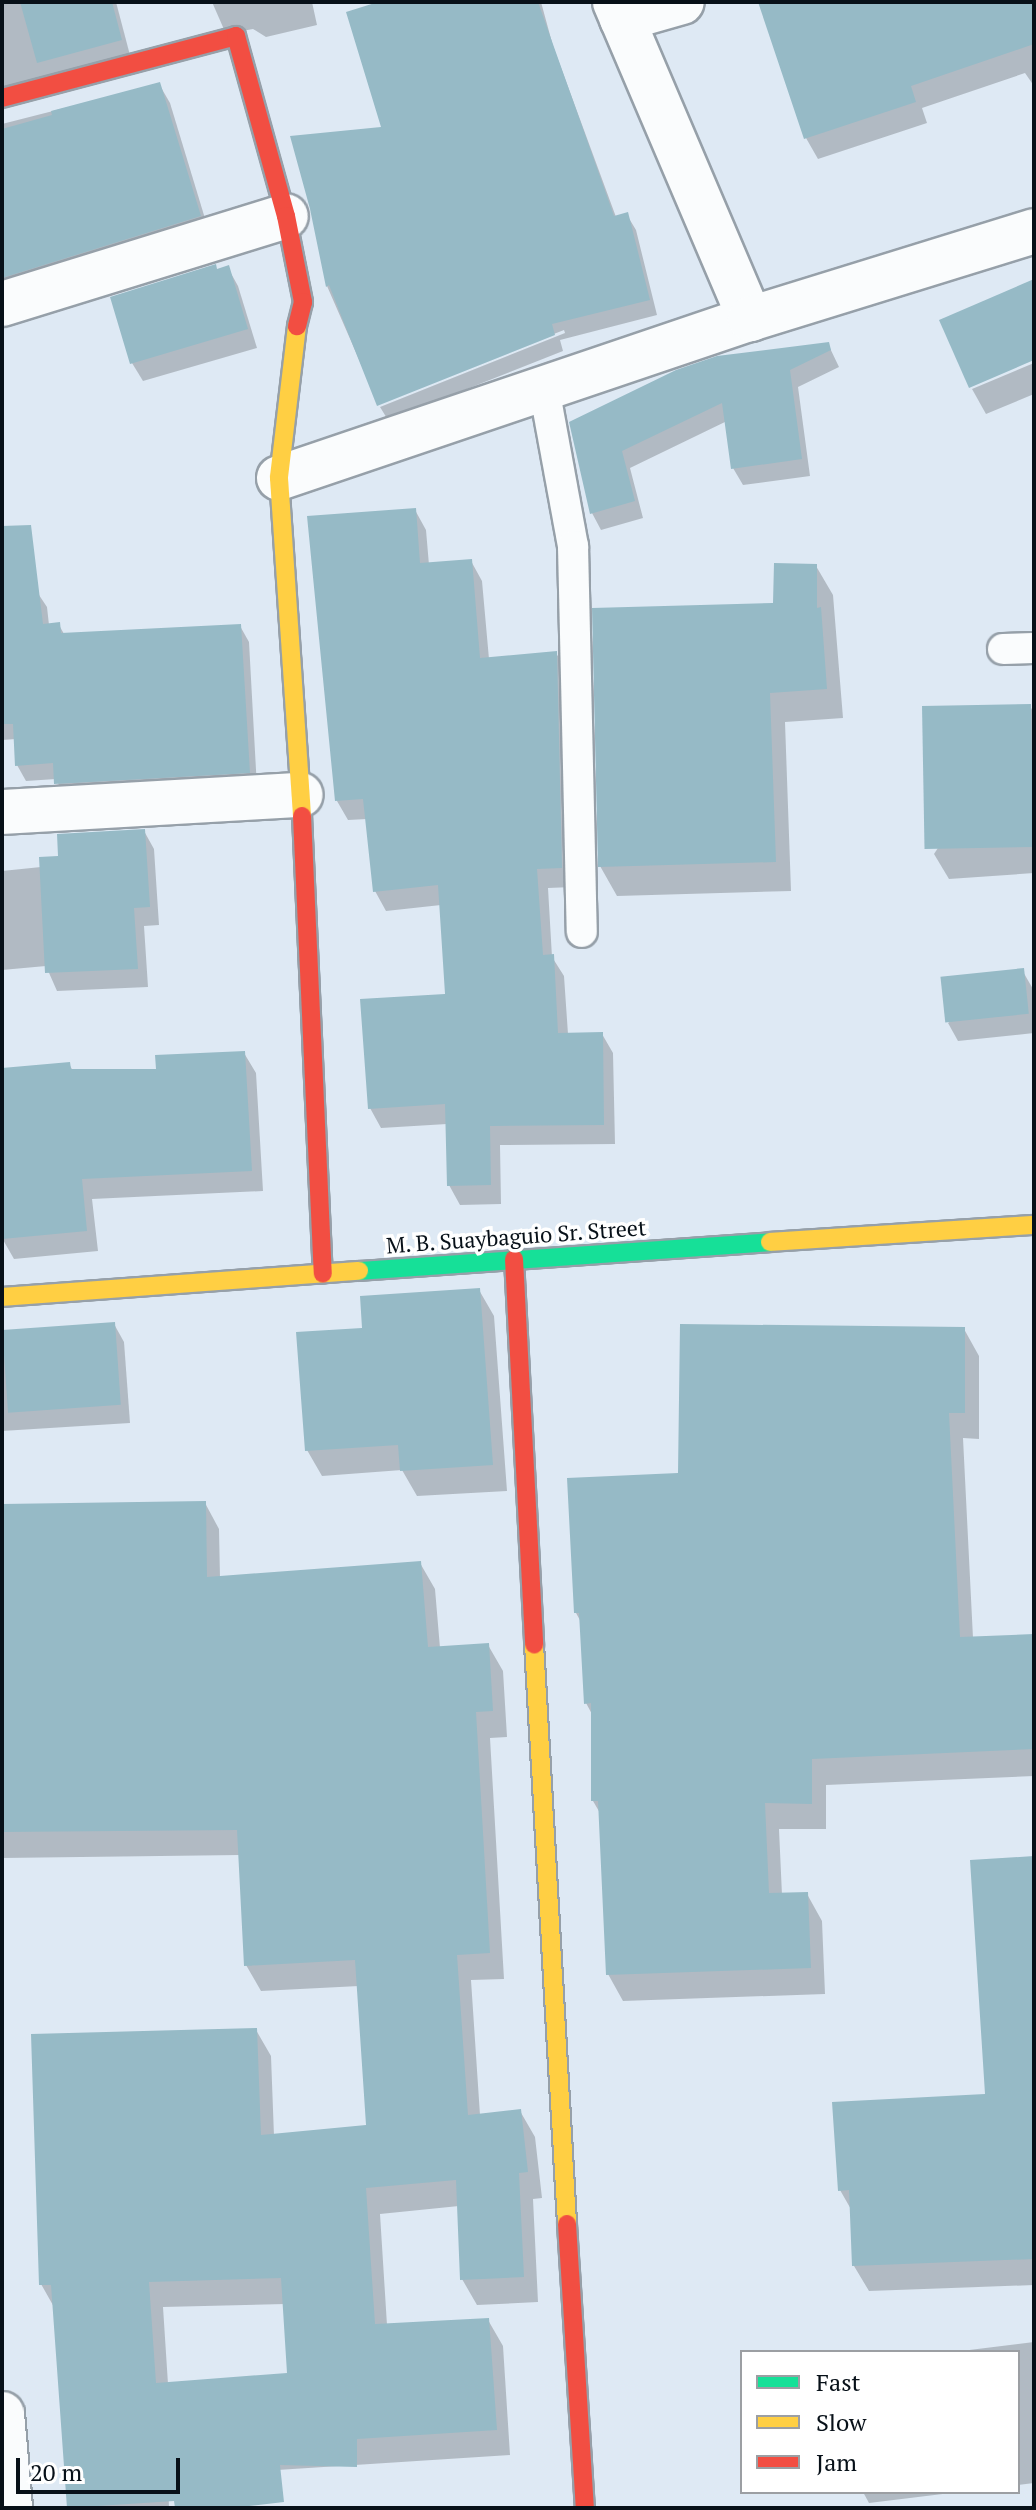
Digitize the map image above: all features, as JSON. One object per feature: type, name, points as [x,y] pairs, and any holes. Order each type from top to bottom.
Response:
[{"type":"street","points":[[682,2],[619,11],[750,319]]},
{"type":"street","points":[[2,98],[236,36],[286,216],[303,302],[293,344],[279,478],[301,795],[323,1274]]},
{"type":"street","points":[[2,304],[286,216]]},
{"type":"street","points":[[279,478],[750,319],[1034,231]]},
{"type":"street","points":[[2,812],[301,795]]},
{"type":"street","name":"M. B. Suaybaguio Sr. Street","points":[[2,1297],[1034,1225]]},
{"type":"street","points":[[514,1259],[554,2016],[585,2508]]},
{"type":"street","points":[[2,2414],[10,2508]]},
{"type":"lane","points":[[544,388],[573,546],[582,932]]},
{"type":"lane","points":[[1003,649],[1034,648]]},
{"type":"building","points":[[20,2],[112,2],[122,40],[37,63]]},
{"type":"building","points":[[378,2],[538,2],[614,216],[628,212],[650,300],[552,324],[555,335],[377,406],[329,285],[326,287],[310,209],[290,136],[381,127],[346,12]]},
{"type":"building","points":[[758,2],[1034,2],[1034,44],[911,86],[916,102],[804,139]]},
{"type":"building","points":[[160,82],[201,216],[2,278],[2,129],[52,115],[51,111]]},
{"type":"building","points":[[216,264],[217,269],[229,265],[248,329],[130,364],[110,297]]},
{"type":"building","points":[[1034,279],[1034,360],[969,388],[939,320]]},
{"type":"building","points":[[829,342],[831,350],[790,370],[802,459],[731,469],[722,403],[622,451],[635,501],[590,514],[569,422],[676,370],[717,356]]},
{"type":"building","points":[[416,508],[420,563],[472,559],[480,658],[557,651],[562,868],[537,869],[543,955],[554,954],[558,1033],[603,1032],[604,1125],[490,1126],[491,1185],[447,1186],[445,1104],[368,1109],[360,999],[445,994],[438,885],[373,892],[363,799],[335,801],[307,516]]},
{"type":"building","points":[[31,525],[43,624],[60,622],[61,633],[241,624],[250,773],[54,784],[53,763],[15,766],[13,724],[2,724],[2,526]]},
{"type":"building","points":[[774,563],[817,564],[817,608],[821,607],[827,689],[770,693],[776,862],[598,867],[592,608],[773,603]]},
{"type":"building","points":[[1031,704],[1033,847],[925,849],[922,706]]},
{"type":"building","points":[[145,829],[150,907],[134,908],[138,969],[45,973],[39,857],[58,856],[57,834]]},
{"type":"building","points":[[1024,968],[1029,1014],[945,1023],[940,977]]},
{"type":"building","points":[[245,1051],[252,1171],[82,1179],[87,1231],[2,1239],[2,1068],[70,1062],[71,1069],[156,1069],[155,1055]]},
{"type":"building","points":[[480,1288],[493,1465],[400,1471],[398,1445],[305,1451],[296,1332],[362,1328],[360,1296]]},
{"type":"building","points":[[115,1322],[121,1405],[8,1413],[2,1330]]},
{"type":"building","points":[[680,1324],[965,1327],[965,1413],[949,1413],[960,1637],[1034,1634],[1034,1749],[812,1759],[812,1804],[765,1803],[769,1893],[808,1892],[811,1968],[606,1975],[598,1801],[591,1801],[591,1703],[584,1704],[579,1613],[574,1613],[567,1478],[678,1473]]},
{"type":"building","points":[[206,1501],[207,1577],[421,1561],[428,1647],[489,1643],[493,1711],[476,1712],[490,1953],[457,1955],[468,2115],[521,2109],[528,2172],[519,2173],[524,2277],[460,2280],[456,2180],[366,2188],[375,2324],[489,2318],[497,2430],[357,2439],[357,2467],[280,2465],[284,2502],[231,2508],[175,2508],[174,2501],[67,2508],[51,2285],[39,2285],[31,2034],[257,2028],[261,2135],[366,2125],[355,1960],[244,1966],[237,1830],[2,1832],[2,1504]],"holes":[[[281,2278],[287,2373],[156,2383],[149,2282]]]},
{"type":"building","points":[[1034,1856],[1034,2259],[852,2266],[849,2190],[838,2191],[832,2102],[985,2094],[970,1860]]},
{"type":"traffic: fast","points":[[359,1271],[770,1242]]},
{"type":"traffic: slow","points":[[297,326],[279,478],[302,816]]},
{"type":"traffic: slow","points":[[770,1242],[1034,1225]]},
{"type":"traffic: slow","points":[[2,1297],[359,1271]]},
{"type":"traffic: slow","points":[[534,1644],[567,2224]]},
{"type":"traffic: jam","points":[[2,98],[236,36],[286,216],[303,302],[297,326]]},
{"type":"traffic: jam","points":[[302,816],[323,1274]]},
{"type":"traffic: jam","points":[[514,1259],[534,1644]]},
{"type":"traffic: jam","points":[[567,2224],[585,2508]]}]
